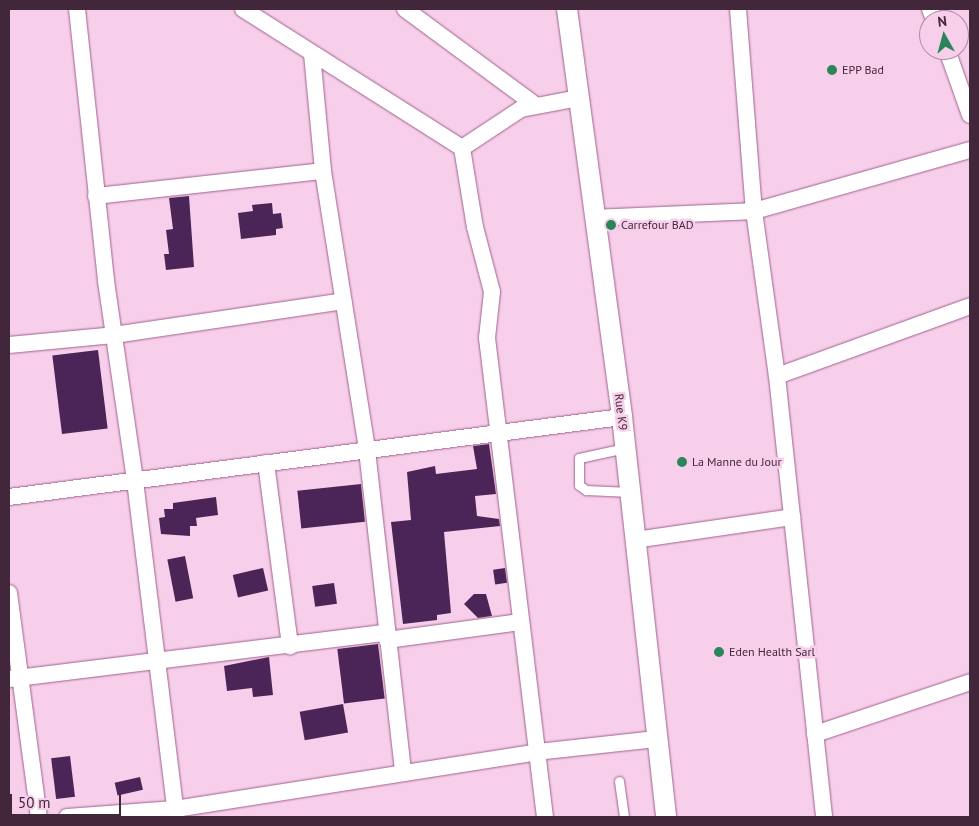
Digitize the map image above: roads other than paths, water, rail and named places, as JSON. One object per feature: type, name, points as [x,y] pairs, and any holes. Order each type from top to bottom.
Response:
[{"type":"street","points":[[77,9],[96,196],[135,481],[176,813]]},
{"type":"street","points":[[243,9],[462,148],[475,227],[492,292],[488,338],[545,817]]},
{"type":"street","points":[[405,9],[534,104]]},
{"type":"street","name":"Rue K9","points":[[567,9],[622,417],[666,817]]},
{"type":"street","points":[[738,9],[754,211],[777,376],[824,817]]},
{"type":"street","points":[[312,54],[323,171],[367,450],[386,636],[403,772]]},
{"type":"street","points":[[951,60],[970,115]]},
{"type":"street","points":[[462,148],[534,104],[578,98]]},
{"type":"street","points":[[594,218],[754,211],[970,150]]},
{"type":"street","points":[[96,196],[323,171]]},
{"type":"street","points":[[9,345],[114,335],[344,301]]},
{"type":"street","points":[[777,376],[970,306]]},
{"type":"street","points":[[9,497],[622,417]]},
{"type":"street","points":[[266,463],[290,646]]},
{"type":"street","points":[[635,540],[792,517]]},
{"type":"street","points":[[9,592],[15,678],[39,817]]},
{"type":"street","points":[[15,678],[157,660],[521,622]]},
{"type":"street","points":[[815,734],[970,682]]},
{"type":"street","points":[[67,817],[176,813],[403,772],[537,752],[657,739]]},
{"type":"lane","points":[[625,448],[580,458],[579,485],[586,490],[630,492]]},
{"type":"lane","points":[[619,781],[624,817]]},
{"type":"place","name":"EPP Bad","points":[[832,70]]},
{"type":"place","name":"Carrefour BAD","points":[[611,225]]},
{"type":"place","name":"La Manne du Jour","points":[[682,462]]},
{"type":"place","name":"Eden Health Sarl","points":[[719,652]]}]
